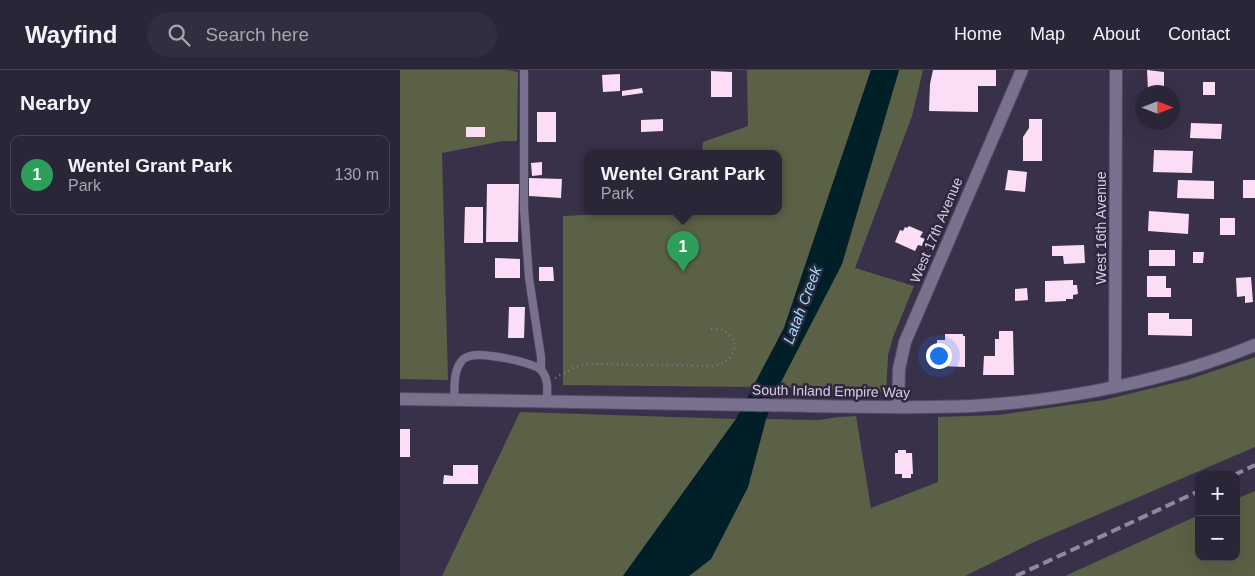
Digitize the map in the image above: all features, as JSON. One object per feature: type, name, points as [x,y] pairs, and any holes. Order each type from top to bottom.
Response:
[{"type":"street","name":"West 17th Avenue","points":[[898,406],[900,364],[905,342],[1022,70]]},
{"type":"street","name":"West 16th Avenue","points":[[1115,386],[1116,70]]},
{"type":"street","name":"South Inland Empire Way","points":[[400,399],[824,406],[995,404],[1043,399],[1115,386],[1187,368],[1255,345]]},
{"type":"lane","points":[[524,70],[524,208],[529,278],[541,357],[541,370],[548,383],[547,401]]},
{"type":"lane","points":[[454,400],[456,371],[462,360],[471,355],[482,355],[529,364],[541,370]]},
{"type":"path","points":[[548,383],[564,372],[586,364],[721,365],[729,360],[734,353],[734,340],[724,330],[707,328]]},
{"type":"green space","points":[[400,70],[506,70],[518,72],[517,141],[503,141],[442,153],[448,380],[400,379]]},
{"type":"green space","points":[[747,70],[871,70],[784,328],[753,387],[563,385],[563,216],[782,215],[782,150],[702,150],[703,142],[748,126]]},
{"type":"green space","points":[[899,70],[923,70],[912,116],[855,268],[914,286],[893,337],[888,355],[886,392],[778,387],[842,264]]},
{"type":"green space","points":[[1255,357],[1255,447],[1199,471],[1195,471],[1195,473],[1034,542],[965,576],[689,576],[711,559],[748,487],[766,419],[818,420],[856,416],[871,508],[938,482],[938,417],[999,415],[1104,400],[1190,379]]},
{"type":"green space","points":[[520,412],[736,419],[623,576],[442,576]]},
{"type":"green space","points":[[1255,491],[1255,576],[1065,576],[1195,517],[1195,561],[1240,561],[1240,497]]},
{"type":"water","name":"Latah Creek","points":[[871,70],[899,70],[842,264],[778,388],[766,419],[748,487],[711,559],[689,576],[623,576],[736,419],[784,328]]},
{"type":"building","points":[[933,70],[996,70],[996,86],[978,86],[978,112],[929,111],[930,84]]},
{"type":"building","points":[[1147,70],[1164,72],[1164,85],[1148,85]]},
{"type":"building","points":[[711,71],[732,72],[732,97],[711,97]]},
{"type":"building","points":[[620,74],[620,91],[603,92],[602,75]]},
{"type":"building","points":[[1203,82],[1215,82],[1215,95],[1203,95]]},
{"type":"building","points":[[642,88],[643,93],[622,96],[622,91]]},
{"type":"building","points":[[537,112],[556,112],[556,142],[537,142]]},
{"type":"building","points":[[663,119],[663,131],[641,132],[641,120]]},
{"type":"building","points":[[1029,119],[1042,119],[1042,161],[1023,161],[1023,137],[1029,128]]},
{"type":"building","points":[[1191,123],[1222,124],[1221,139],[1190,138]]},
{"type":"building","points":[[466,127],[485,127],[485,137],[466,137]]},
{"type":"building","points":[[1154,150],[1193,151],[1192,173],[1153,172]]},
{"type":"building","points":[[542,162],[542,175],[532,176],[531,163]]},
{"type":"building","points":[[1008,170],[1027,172],[1025,192],[1005,190]]},
{"type":"building","points":[[529,178],[562,179],[561,198],[529,196]]},
{"type":"building","points":[[1178,180],[1214,181],[1214,199],[1177,198]]},
{"type":"building","points":[[1243,180],[1255,180],[1255,198],[1243,198]]},
{"type":"building","points":[[487,184],[519,184],[518,242],[486,242]]},
{"type":"building","points":[[465,207],[483,207],[483,243],[464,243]]},
{"type":"building","points":[[1149,211],[1189,214],[1188,234],[1148,231]]},
{"type":"building","points":[[1220,218],[1235,218],[1235,235],[1220,235]]},
{"type":"building","points":[[909,226],[923,232],[920,237],[925,239],[922,246],[918,245],[915,251],[895,242],[900,230],[903,231],[905,227]]},
{"type":"building","points":[[1084,245],[1085,263],[1064,264],[1063,256],[1052,256],[1052,246]]},
{"type":"building","points":[[1149,250],[1175,250],[1175,266],[1149,266]]},
{"type":"building","points":[[1193,252],[1204,252],[1203,263],[1193,263]]},
{"type":"building","points":[[495,258],[520,259],[520,278],[495,278]]},
{"type":"building","points":[[539,267],[553,267],[554,281],[539,281]]},
{"type":"building","points":[[1147,276],[1166,276],[1166,288],[1171,288],[1171,297],[1147,297]]},
{"type":"building","points":[[1251,277],[1253,302],[1245,303],[1245,296],[1237,297],[1236,278]]},
{"type":"building","points":[[1073,280],[1073,285],[1077,285],[1078,294],[1073,295],[1073,299],[1045,302],[1045,281]]},
{"type":"building","points":[[1027,288],[1028,300],[1015,301],[1015,289]]},
{"type":"building","points":[[509,307],[525,307],[524,338],[508,338]]},
{"type":"building","points":[[1148,313],[1169,313],[1169,319],[1192,319],[1192,336],[1148,335]]},
{"type":"building","points":[[999,331],[1013,331],[1014,375],[983,375],[984,356],[995,356],[995,339],[999,339]]},
{"type":"building","points":[[945,334],[963,334],[965,336],[965,367],[940,366],[940,357],[937,357],[937,340],[945,340]]},
{"type":"building","points":[[400,429],[410,429],[410,457],[400,457]]},
{"type":"building","points":[[898,450],[906,450],[906,453],[912,453],[913,474],[911,474],[911,478],[902,478],[902,474],[895,474],[895,453],[898,453]]},
{"type":"building","points":[[453,465],[478,465],[478,484],[443,484],[444,475],[453,476]]},
{"type":"railway","points":[[1240,472],[1255,465]]},
{"type":"railway","points":[[1016,576],[1195,493]]},
{"type":"place","name":"Wentel Grant Park","points":[[683,272]]}]
